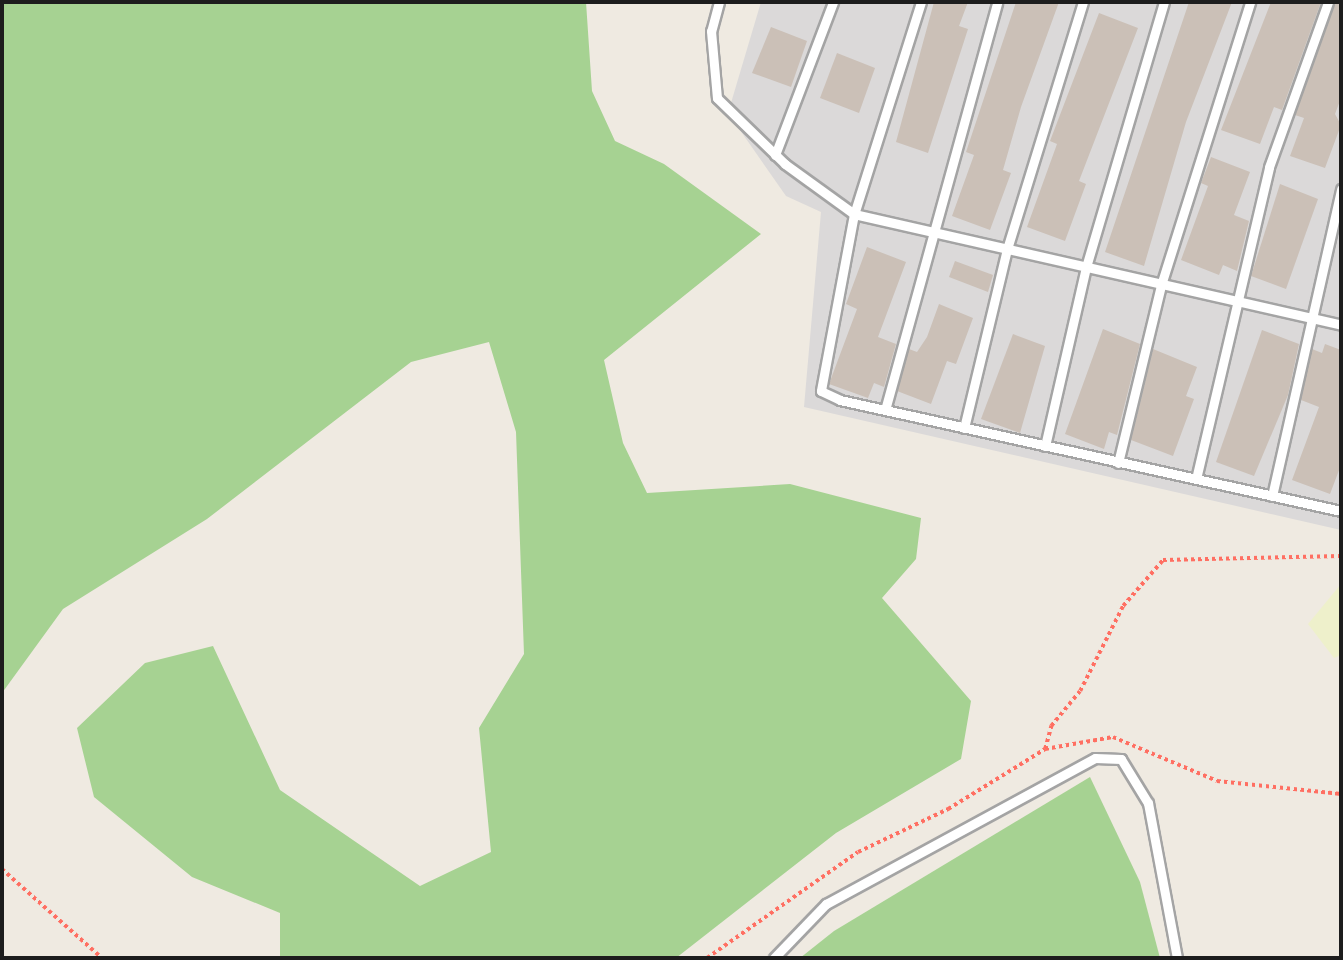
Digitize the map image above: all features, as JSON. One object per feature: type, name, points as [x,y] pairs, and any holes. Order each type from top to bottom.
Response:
[{"type":"lane","points":[[719,2],[711,31],[717,98],[775,155],[854,214],[1341,325]]},
{"type":"lane","points":[[775,155],[833,2]]},
{"type":"lane","points":[[922,2],[854,214],[821,391],[885,410],[1341,511]]},
{"type":"lane","points":[[885,410],[937,233],[997,2]]},
{"type":"lane","points":[[964,428],[1007,249],[1083,2]]},
{"type":"lane","points":[[1045,446],[1086,267],[1164,2]]},
{"type":"lane","points":[[1118,463],[1161,285],[1250,2]]},
{"type":"lane","points":[[1196,479],[1232,302],[1269,167],[1328,2]]},
{"type":"lane","points":[[1272,496],[1314,319],[1341,189]]},
{"type":"lane","points":[[774,958],[826,905],[1095,758],[1121,759],[1148,803],[1177,958]]},
{"type":"path","points":[[1045,749],[1051,726],[1080,691],[1123,606],[1163,560],[1341,556]]},
{"type":"path","points":[[707,958],[858,852],[948,809],[1045,749],[1113,737],[1217,781],[1341,794]]},
{"type":"path","points":[[2,869],[102,958]]},
{"type":"shaded area","points":[[761,2],[1341,2],[1341,530],[804,407],[821,212],[786,196],[728,113]]},
{"type":"green space","points":[[2,2],[586,2],[592,91],[615,141],[664,164],[761,234],[604,360],[623,443],[647,493],[790,484],[921,518],[916,559],[882,598],[971,701],[961,759],[836,833],[676,958],[280,958],[280,913],[192,877],[94,797],[77,728],[145,663],[213,646],[280,790],[420,886],[491,852],[479,728],[524,654],[516,432],[489,342],[411,362],[207,519],[63,609],[2,693]]},
{"type":"green space","points":[[1341,584],[1341,655],[1334,658],[1308,624]]},
{"type":"green space","points":[[1090,777],[1140,882],[1160,958],[800,958],[834,931]]},
{"type":"building","points":[[934,2],[968,2],[959,26],[968,29],[928,153],[896,142]]},
{"type":"building","points":[[1016,2],[1059,2],[1021,107],[1003,170],[1011,173],[990,230],[952,216],[974,155],[966,152]]},
{"type":"building","points":[[1189,2],[1232,2],[1186,122],[1144,266],[1105,252]]},
{"type":"building","points":[[1271,2],[1321,2],[1282,110],[1274,107],[1260,144],[1221,130]]},
{"type":"building","points":[[1335,2],[1341,2],[1341,98],[1335,114],[1341,125],[1325,168],[1290,156],[1304,118],[1295,115]]},
{"type":"building","points":[[1099,13],[1138,28],[1079,181],[1086,184],[1065,241],[1027,227],[1057,144],[1050,141]]},
{"type":"building","points":[[771,27],[807,41],[791,87],[752,73]]},
{"type":"building","points":[[837,53],[875,68],[859,113],[820,98]]},
{"type":"building","points":[[1211,157],[1250,172],[1234,215],[1249,221],[1237,271],[1223,265],[1219,275],[1181,260],[1208,186],[1201,183]]},
{"type":"building","points":[[1280,184],[1318,199],[1286,289],[1251,276]]},
{"type":"building","points":[[867,247],[906,262],[878,337],[896,344],[884,387],[874,383],[868,398],[829,384],[857,309],[846,304]]},
{"type":"building","points":[[955,261],[993,275],[988,292],[949,277]]},
{"type":"building","points":[[939,304],[973,318],[956,364],[947,361],[931,404],[897,391],[909,349],[917,352],[927,337]]},
{"type":"building","points":[[1103,329],[1140,344],[1117,435],[1109,432],[1104,449],[1065,434]]},
{"type":"building","points":[[1262,330],[1299,344],[1288,395],[1254,476],[1216,462]]},
{"type":"building","points":[[1013,334],[1045,346],[1020,433],[981,419]]},
{"type":"building","points":[[1325,344],[1341,350],[1341,465],[1330,494],[1292,480],[1319,407],[1301,400],[1312,349],[1322,353]]},
{"type":"building","points":[[1153,349],[1197,367],[1186,396],[1194,399],[1173,456],[1131,440]]}]
